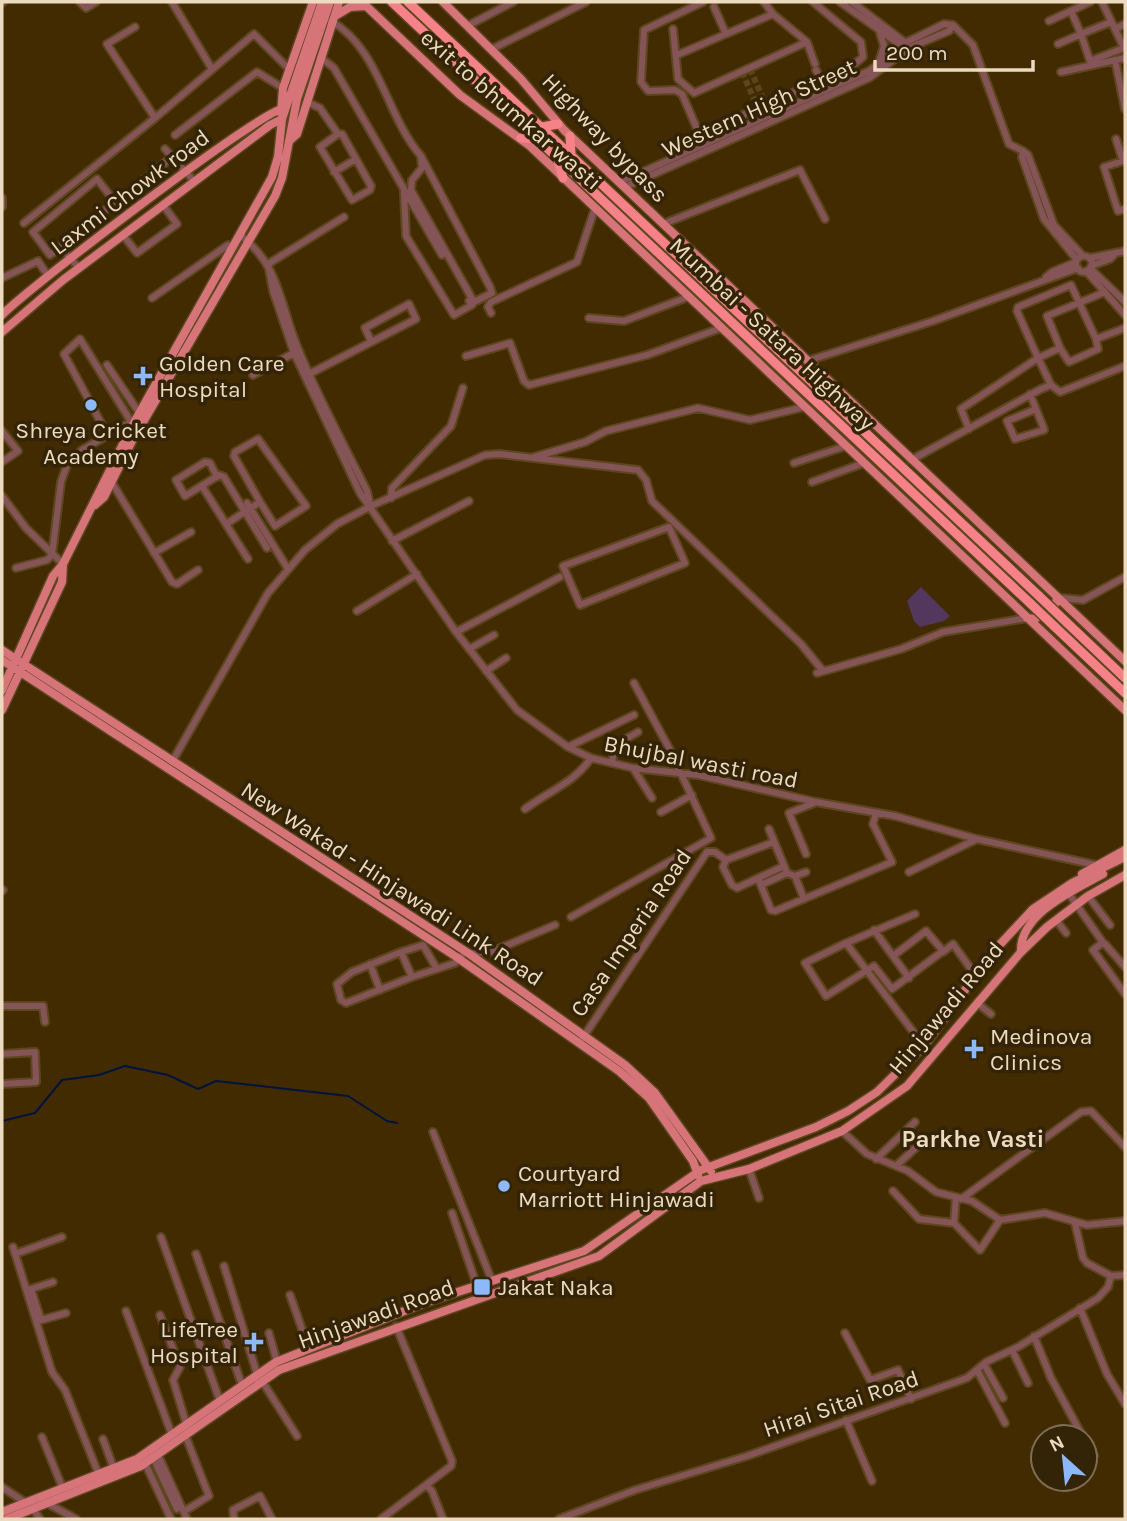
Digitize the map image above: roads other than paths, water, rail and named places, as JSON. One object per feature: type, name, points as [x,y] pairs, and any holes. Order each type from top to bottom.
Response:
[{"type":"highway","name":"Mumbai - Satara Highway","points":[[392,2],[1125,693]]},
{"type":"highway","name":"Mumbai - Satara Highway","points":[[408,2],[1125,678]]},
{"type":"highway","points":[[542,127],[558,124]]},
{"type":"highway","points":[[570,136],[571,154]]},
{"type":"highway","points":[[521,138],[538,139]]},
{"type":"highway","points":[[558,158],[563,178]]},
{"type":"main road","points":[[2,690],[52,576],[62,564],[95,505],[104,497],[137,420],[275,196],[282,178],[283,88],[313,2]]},
{"type":"main road","points":[[283,108],[322,2]]},
{"type":"main road","points":[[95,505],[97,493],[264,190],[284,142],[330,2]]},
{"type":"main road","points":[[284,142],[297,134],[339,2]]},
{"type":"main road","name":"Highway bypass","points":[[443,2],[492,49],[570,136],[1056,598],[1125,660]]},
{"type":"main road","points":[[332,19],[350,7],[364,4]]},
{"type":"main road","name":"exit to bhumkar wasti","points":[[364,4],[467,101],[521,138],[1125,710]]},
{"type":"main road","name":"Laxmi Chowk road","points":[[2,315],[48,276],[187,172],[283,108]]},
{"type":"main road","name":"Laxmi Chowk road","points":[[2,332],[79,268],[270,125],[282,119]]},
{"type":"main road","points":[[264,190],[275,196]]},
{"type":"main road","points":[[2,710],[62,582],[62,564]]},
{"type":"main road","points":[[1027,618],[1034,619],[1056,603],[1056,598]]},
{"type":"main road","points":[[2,650],[16,660],[22,670]]},
{"type":"main road","points":[[2,660],[11,669],[22,670]]},
{"type":"main road","name":"New Wakad - Hinjawadi Link Road","points":[[22,670],[462,954],[642,1078],[710,1173]]},
{"type":"main road","points":[[1096,872],[1125,850]]},
{"type":"main road","points":[[1096,872],[1125,860]]},
{"type":"main road","name":"Hinjawadi Road","points":[[710,1173],[816,1126],[877,1092],[924,1046],[1007,935],[1033,909],[1072,883],[1096,872]]},
{"type":"main road","name":"Hinjawadi Road","points":[[710,1173],[749,1169],[842,1131],[885,1103],[922,1070],[1021,952],[1021,935],[1025,928],[1096,872]]},
{"type":"main road","points":[[1021,952],[1075,904],[1124,878]]},
{"type":"main road","name":"New Wakad - Hinjawadi Link Road","points":[[582,1039],[636,1084],[693,1161],[700,1177]]},
{"type":"main road","points":[[877,1092],[885,1103]]},
{"type":"main road","points":[[2,1512],[45,1500],[63,1489],[114,1469],[172,1436],[242,1385],[259,1378],[277,1362],[427,1302],[584,1251],[710,1173]]},
{"type":"main road","name":"Hinjawadi Road","points":[[45,1500],[145,1464],[186,1437],[259,1378],[396,1326],[599,1256],[700,1177]]},
{"type":"main road","points":[[7,1519],[29,1506]]},
{"type":"street","points":[[80,2],[86,8],[96,2]]},
{"type":"street","points":[[172,2],[212,69]]},
{"type":"street","points":[[469,25],[513,2]]},
{"type":"street","points":[[492,49],[586,2]]},
{"type":"street","points":[[703,2],[649,27],[642,34],[643,87],[648,91],[678,91],[704,145]]},
{"type":"street","points":[[764,2],[773,14],[807,42],[825,91]]},
{"type":"street","points":[[700,134],[856,64],[864,52],[861,42],[813,2]]},
{"type":"street","points":[[840,2],[854,6],[903,46]]},
{"type":"street","points":[[1049,20],[1090,2]]},
{"type":"street","points":[[1071,10],[1090,61],[1124,48],[1101,2]]},
{"type":"street","points":[[854,6],[880,30],[903,46]]},
{"type":"street","points":[[714,7],[726,34]]},
{"type":"street","points":[[677,55],[773,14]]},
{"type":"street","points":[[332,19],[368,60],[421,156],[491,287],[492,293],[474,302],[411,190],[412,180],[422,168],[421,156]]},
{"type":"street","points":[[903,46],[944,24],[953,25],[973,44],[1009,144],[1023,151],[1022,157],[1044,219],[1125,315]]},
{"type":"street","points":[[1058,44],[1081,34],[1125,24]]},
{"type":"street","points":[[135,27],[107,44],[155,118]]},
{"type":"street","points":[[673,29],[678,79],[694,93],[807,42]]},
{"type":"street","points":[[876,67],[884,46],[880,30]]},
{"type":"street","points":[[24,223],[254,34],[289,69]]},
{"type":"street","name":"Western High Street","points":[[816,99],[825,91],[876,67],[903,46]]},
{"type":"street","name":"Western High Street","points":[[622,185],[869,78],[903,46]]},
{"type":"street","points":[[320,57],[334,68],[472,306],[454,315],[406,236],[404,192]]},
{"type":"street","points":[[1061,72],[1125,58]]},
{"type":"street","points":[[1115,60],[1123,86],[1125,109]]},
{"type":"street","points":[[175,135],[257,72],[283,88]]},
{"type":"street","points":[[307,102],[319,107],[338,134],[342,134],[371,188],[354,199],[350,199],[320,147],[338,134]]},
{"type":"street","name":"Western High Street","points":[[670,164],[704,145],[767,120]]},
{"type":"street","points":[[1116,139],[1123,161],[1104,167],[1118,211],[1125,209]]},
{"type":"street","points":[[165,149],[194,181]]},
{"type":"street","points":[[141,181],[172,157]]},
{"type":"street","points":[[334,172],[356,159]]},
{"type":"street","points":[[663,224],[800,170],[825,219]]},
{"type":"street","points":[[97,179],[115,202],[60,247],[50,256],[33,232],[97,179]]},
{"type":"street","points":[[2,198],[2,207]]},
{"type":"street","points":[[123,235],[137,253],[147,246],[177,223],[163,205]]},
{"type":"street","points":[[491,313],[488,304],[577,262],[594,208]]},
{"type":"street","points":[[268,264],[344,217]]},
{"type":"street","name":"Bhujbal wasti road","points":[[240,234],[268,264],[302,363],[360,493],[456,632],[510,704],[568,747],[591,758],[633,768],[732,782],[816,803],[876,813],[1096,872]]},
{"type":"street","points":[[152,298],[228,245],[233,247]]},
{"type":"street","points":[[60,247],[79,268]]},
{"type":"street","points":[[807,361],[933,321],[1084,264],[1110,260],[1116,253],[1125,251]]},
{"type":"street","points":[[2,278],[37,261],[48,276]]},
{"type":"street","name":"Bhujbal wasti road","points":[[268,264],[273,290],[295,354],[309,374],[367,491],[371,506]]},
{"type":"street","points":[[1084,264],[1125,302]]},
{"type":"street","points":[[1105,292],[1080,303],[1047,316],[1069,362],[1098,349],[1096,339],[1080,303],[1070,285],[1017,308],[1051,385],[1060,392],[1125,366]]},
{"type":"street","points":[[589,318],[624,321],[688,296]]},
{"type":"street","points":[[309,374],[416,319],[409,304],[365,328],[371,341]]},
{"type":"street","points":[[466,356],[510,343],[524,381],[529,385],[648,355],[721,328]]},
{"type":"street","points":[[1096,339],[1125,328]]},
{"type":"street","points":[[107,434],[64,354],[80,339],[137,420]]},
{"type":"street","points":[[970,429],[961,409],[1038,358],[1060,348]]},
{"type":"street","points":[[253,375],[295,354]]},
{"type":"street","points":[[107,365],[137,420]]},
{"type":"street","points":[[911,460],[1051,385]]},
{"type":"street","points":[[391,498],[392,488],[451,426],[463,388]]},
{"type":"street","points":[[1030,394],[1036,409],[1044,431],[1015,439],[1007,422],[1036,409]]},
{"type":"street","points":[[529,458],[585,443],[607,430],[698,408],[750,419],[804,407]]},
{"type":"street","points":[[16,568],[47,560],[51,555],[61,482],[67,465],[82,450],[137,420]]},
{"type":"street","points":[[2,431],[18,452],[2,462]]},
{"type":"street","points":[[258,439],[307,503],[275,526],[260,502],[234,456],[235,452],[258,439]]},
{"type":"street","points":[[793,463],[846,446]]},
{"type":"street","points":[[170,766],[261,604],[288,569],[326,532],[371,506],[485,455],[638,470],[646,480],[652,501],[801,644],[820,672],[943,632],[1027,618]]},
{"type":"street","points":[[217,477],[210,463],[205,462],[176,480],[185,496],[217,477],[224,477],[248,507],[288,569]]},
{"type":"street","points":[[812,482],[864,463]]},
{"type":"street","points":[[111,481],[175,584],[198,570]]},
{"type":"street","points":[[202,486],[248,559]]},
{"type":"street","points":[[2,496],[18,519],[62,564]]},
{"type":"street","points":[[392,541],[469,500]]},
{"type":"street","points":[[226,524],[248,507],[260,502]]},
{"type":"street","points":[[248,507],[267,548]]},
{"type":"street","points":[[669,527],[676,543],[685,563],[580,605],[563,566],[669,527]]},
{"type":"street","points":[[154,553],[191,531]]},
{"type":"street","points":[[676,543],[689,536]]},
{"type":"street","points":[[357,611],[417,574]]},
{"type":"street","points":[[456,632],[560,577]]},
{"type":"street","points":[[1056,598],[1083,600],[1125,577]]},
{"type":"street","points":[[469,649],[494,635]]},
{"type":"street","points":[[486,671],[506,658]]},
{"type":"street","points":[[570,918],[711,838],[692,795],[634,683]]},
{"type":"street","points":[[568,747],[634,715]]},
{"type":"street","points":[[612,764],[615,745],[638,732]]},
{"type":"street","points":[[526,809],[579,774],[591,758]]},
{"type":"street","points":[[633,768],[652,799]]},
{"type":"street","points":[[661,812],[692,795]]},
{"type":"street","points":[[806,854],[789,813],[816,803]]},
{"type":"street","points":[[759,882],[771,910],[775,911],[892,862],[873,824],[876,813]]},
{"type":"street","points":[[769,829],[786,870],[795,876],[804,899]]},
{"type":"street","points":[[909,872],[977,839]]},
{"type":"street","points":[[774,842],[726,860],[723,867],[734,887],[759,882],[786,870]]},
{"type":"street","name":"Casa Imperia Road","points":[[582,1039],[707,852],[702,844]]},
{"type":"street","points":[[707,852],[715,852],[726,860]]},
{"type":"street","points":[[795,876],[806,872]]},
{"type":"street","points":[[1069,894],[1125,967]]},
{"type":"street","points":[[1088,896],[1111,925]]},
{"type":"street","points":[[915,914],[805,963],[824,996],[874,966],[892,989],[953,944],[976,976]]},
{"type":"street","points":[[1056,920],[1066,933]]},
{"type":"street","points":[[437,969],[423,945],[401,952],[339,980],[341,1000],[346,1003],[449,965],[462,954],[491,952],[555,925]]},
{"type":"street","points":[[874,930],[909,978]]},
{"type":"street","points":[[893,956],[926,931],[943,952]]},
{"type":"street","points":[[846,943],[924,1046]]},
{"type":"street","points":[[1105,944],[1093,950],[1125,994]]},
{"type":"street","points":[[401,952],[412,977]]},
{"type":"street","points":[[370,964],[380,990]]},
{"type":"street","points":[[976,1003],[991,1014]]},
{"type":"street","points":[[2,1006],[43,1006],[45,1022]]},
{"type":"street","points":[[2,1054],[35,1052],[36,1082],[2,1084]]},
{"type":"street","points":[[954,1223],[958,1198],[1081,1112],[1091,1111],[1125,1147]]},
{"type":"street","points":[[876,1159],[915,1122]]},
{"type":"street","points":[[842,1131],[876,1159],[897,1166],[925,1187],[972,1201],[1000,1220],[1045,1213],[1087,1225],[1125,1221]]},
{"type":"street","points":[[433,1132],[492,1281]]},
{"type":"street","points":[[897,1166],[925,1140]]},
{"type":"street","points":[[749,1169],[759,1198]]},
{"type":"street","points":[[893,1191],[919,1219],[954,1223],[980,1250],[1000,1220]]},
{"type":"street","points":[[452,1213],[477,1286]]},
{"type":"street","points":[[1115,1223],[1125,1213]]},
{"type":"street","points":[[1075,1223],[1087,1263],[1111,1278],[1125,1275]]},
{"type":"street","points":[[62,1237],[14,1250],[40,1321],[52,1372],[65,1390],[99,1475]]},
{"type":"street","points":[[161,1237],[220,1401]]},
{"type":"street","points":[[196,1254],[242,1385]]},
{"type":"street","points":[[224,1266],[259,1378],[297,1436]]},
{"type":"street","name":"Hirai Sitai Road","points":[[559,1519],[954,1384],[1098,1298],[1111,1278]]},
{"type":"street","points":[[29,1289],[53,1282]]},
{"type":"street","points":[[290,1295],[309,1349]]},
{"type":"street","points":[[1080,1308],[1107,1374],[1125,1404]]},
{"type":"street","points":[[126,1311],[172,1436]]},
{"type":"street","points":[[40,1321],[66,1313]]},
{"type":"street","points":[[160,1315],[180,1367],[173,1380],[187,1426]]},
{"type":"street","points":[[381,1519],[451,1466],[452,1461],[396,1326]]},
{"type":"street","points":[[269,1333],[277,1362]]},
{"type":"street","points":[[845,1334],[870,1380],[898,1370],[911,1399]]},
{"type":"street","points":[[1034,1336],[1051,1378],[1076,1423]]},
{"type":"street","points":[[1012,1350],[1028,1382]]},
{"type":"street","points":[[984,1364],[1003,1398]]},
{"type":"street","points":[[977,1370],[1005,1423]]},
{"type":"street","points":[[846,1420],[872,1480]]},
{"type":"street","points":[[42,1437],[63,1489]]},
{"type":"street","points":[[186,1437],[209,1496],[188,1508]]},
{"type":"street","points":[[103,1439],[114,1469]]},
{"type":"street","points":[[155,1457],[177,1510]]},
{"type":"street","points":[[155,1457],[187,1519]]},
{"type":"street","points":[[145,1464],[171,1519]]},
{"type":"street","points":[[426,1485],[432,1491],[443,1519]]},
{"type":"street","points":[[2,1487],[29,1506],[40,1519]]},
{"type":"street","points":[[234,1519],[233,1510],[260,1496],[272,1519]]},
{"type":"street","points":[[45,1500],[76,1519]]},
{"type":"waterway","points":[[2,1121],[35,1113],[62,1080],[99,1075],[125,1066],[168,1075],[198,1089],[216,1081],[348,1096],[387,1121],[397,1123]]},
{"type":"tunnel","points":[[750,69],[771,116]]},
{"type":"tunnel","points":[[742,72],[763,119]]},
{"type":"place","name":"Golden Care Hospital","points":[[143,376]]},
{"type":"place","name":"Shreya Cricket Academy","points":[[91,405]]},
{"type":"place","name":"Medinova Clinics","points":[[974,1049]]},
{"type":"place","name":"Courtyard Marriott Hinjawadi","points":[[504,1186]]},
{"type":"place","name":"Jakat Naka","points":[[482,1287]]},
{"type":"place","name":"LifeTree Hospital","points":[[254,1342]]},
{"type":"district","name":"Parkhe Vasti","points":[[973,1139]]}]
